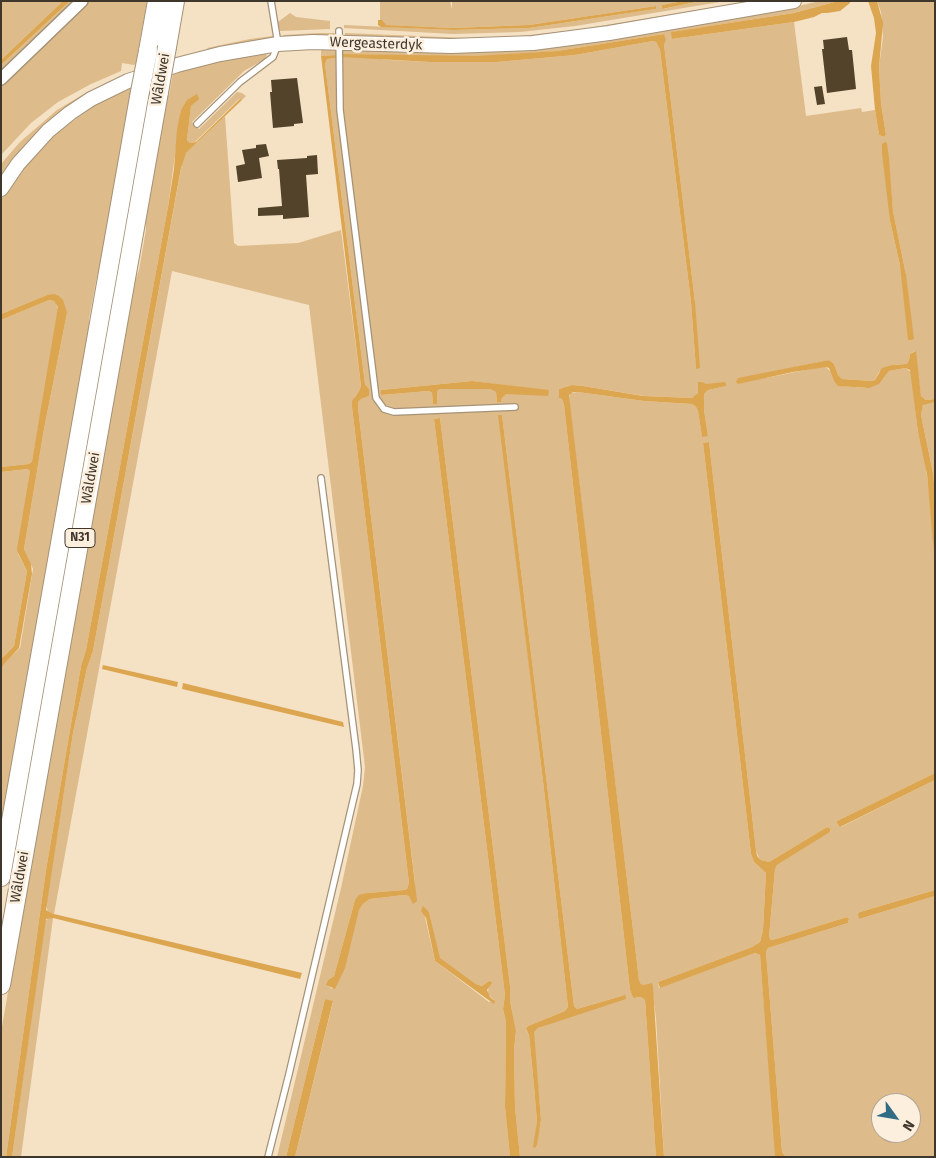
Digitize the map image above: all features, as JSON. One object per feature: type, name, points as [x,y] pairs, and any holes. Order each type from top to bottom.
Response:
[{"type":"highway","name":"Wâldwei","points":[[1,877],[156,1]]},
{"type":"highway","name":"Wâldwei","points":[[1,985],[175,1]]},
{"type":"street","points":[[1,79],[82,1]]},
{"type":"street","name":"Wergeasterdyk","points":[[1,189],[18,164],[48,131],[70,112],[91,99],[128,82],[176,65],[220,54],[339,36],[451,46],[534,43],[609,33],[794,1]]},
{"type":"lane","points":[[197,124],[240,82],[273,57],[278,44],[271,1]]},
{"type":"lane","points":[[339,36],[340,110],[376,398],[384,409],[394,412],[515,407]]},
{"type":"lane","points":[[268,1157],[357,784],[356,749],[321,478]]},
{"type":"shaded area","points":[[1,1],[63,1],[1,60]]},
{"type":"shaded area","points":[[63,1],[70,1],[1,65],[1,60]]},
{"type":"shaded area","points":[[70,1],[79,1],[1,76],[1,65]]},
{"type":"shaded area","points":[[86,1],[147,1],[136,63],[134,65],[122,63],[121,71],[91,84],[58,102],[31,123],[1,155],[1,82]]},
{"type":"shaded area","points":[[380,1],[450,1],[452,9],[452,1],[683,1],[662,5],[663,9],[701,1],[726,1],[575,26],[520,32],[453,34],[344,28],[344,25],[453,30],[529,28],[656,9],[656,6],[529,25],[453,28],[385,25],[380,20]]},
{"type":"shaded area","points":[[683,1],[701,1],[662,9],[662,5]]},
{"type":"shaded area","points":[[750,1],[769,1],[562,35],[467,42],[345,35],[345,33],[468,38],[520,36],[576,30]]},
{"type":"shaded area","points":[[820,1],[838,1],[794,13],[672,32],[672,39],[794,22],[806,116],[861,108],[862,112],[875,110],[879,135],[884,137],[886,135],[881,103],[879,67],[883,37],[881,12],[877,1],[935,1],[935,399],[926,400],[921,396],[915,351],[910,354],[907,364],[892,365],[879,372],[875,380],[872,381],[842,379],[838,375],[834,364],[829,360],[767,373],[766,378],[826,367],[831,372],[834,381],[843,386],[865,388],[883,379],[889,371],[905,368],[911,372],[918,432],[925,460],[931,508],[935,565],[935,773],[837,821],[837,823],[841,827],[935,780],[935,890],[860,912],[859,919],[935,896],[935,1157],[786,1157],[782,1152],[766,952],[768,948],[848,923],[849,919],[847,917],[776,939],[771,940],[769,937],[775,869],[777,865],[831,831],[831,829],[827,827],[769,862],[761,860],[756,850],[709,442],[703,443],[751,854],[754,862],[766,873],[763,930],[760,942],[752,947],[658,982],[659,988],[755,953],[760,955],[776,1157],[664,1157],[656,1018],[652,988],[641,984],[639,980],[569,398],[570,393],[578,392],[644,401],[692,404],[698,411],[702,436],[708,436],[704,410],[704,394],[708,390],[726,386],[703,384],[696,396],[692,398],[644,396],[572,385],[559,389],[559,398],[562,399],[564,405],[630,990],[633,998],[641,997],[645,1000],[656,1157],[520,1157],[515,1107],[514,1050],[516,1032],[510,1001],[510,986],[440,418],[434,419],[505,995],[503,1009],[506,1022],[505,1107],[510,1157],[295,1157],[333,1002],[325,999],[286,1157],[277,1157],[341,888],[363,786],[365,767],[309,305],[172,271],[54,914],[48,911],[46,906],[73,733],[87,668],[93,651],[183,158],[225,116],[234,243],[238,246],[298,243],[341,230],[361,386],[355,396],[352,407],[409,883],[407,889],[404,890],[367,893],[355,900],[334,976],[328,980],[327,985],[332,989],[359,910],[363,904],[370,899],[409,896],[415,883],[358,408],[358,402],[369,396],[369,389],[365,384],[325,64],[327,59],[336,58],[336,55],[321,56],[321,47],[336,47],[337,51],[338,101],[373,392],[376,404],[382,411],[393,415],[500,410],[394,410],[385,407],[378,396],[342,113],[343,47],[439,51],[785,9]],"holes":[[[664,34],[695,302],[696,369],[691,302],[660,50],[656,42],[575,55],[497,62],[389,60],[343,54],[497,56],[557,51]],[[887,143],[893,211],[906,275],[900,265],[890,221]],[[472,381],[549,391],[505,394],[501,402],[497,402],[496,392],[490,389],[442,389],[438,390],[436,404],[433,404],[432,393],[429,391],[381,395],[381,390]],[[499,415],[502,415],[574,1006],[577,1009],[625,995],[538,1028],[533,1032],[541,1120],[536,1147],[537,1122],[534,1086],[529,1035],[526,1030],[528,1026],[565,1011],[568,1007]],[[429,912],[439,958],[476,984],[482,986],[489,981],[488,994],[495,1001],[489,1002],[435,961],[424,913]]]},
{"type":"shaded area","points":[[838,1],[850,1],[850,3],[840,11],[822,13],[794,22],[672,39],[671,32],[794,13]]},
{"type":"shaded area","points":[[868,1],[877,1],[883,23],[879,67],[881,103],[886,135],[884,137],[879,135],[875,110],[871,66],[876,33],[874,18]]},
{"type":"shaded area","points":[[656,6],[656,9],[529,28],[453,30],[381,27],[378,25],[378,20],[382,20],[386,25],[453,28],[529,25]]},
{"type":"shaded area","points":[[290,13],[296,17],[330,21],[330,29],[280,31],[278,22]]},
{"type":"shaded area","points":[[336,33],[335,36],[284,37],[283,35]]},
{"type":"shaded area","points":[[664,34],[695,302],[700,368],[696,369],[691,302],[660,50],[656,42],[575,55],[497,62],[430,62],[342,57],[343,54],[476,56],[557,51]]},
{"type":"shaded area","points":[[273,36],[274,39],[210,51],[207,48],[250,39]]},
{"type":"shaded area","points":[[265,52],[267,56],[265,59],[244,71],[192,122],[199,129],[237,92],[246,96],[242,100],[239,99],[195,142],[190,143],[187,140],[191,106],[194,102],[181,110],[168,207],[86,650],[81,666],[46,870],[6,1157],[1,1157],[1,1032],[132,290],[139,270],[146,230],[145,214],[166,95],[169,95],[173,73],[208,63]]},
{"type":"shaded area","points":[[336,55],[336,58],[327,59],[325,64],[365,384],[369,389],[369,396],[358,402],[358,408],[417,901],[413,904],[409,896],[404,895],[370,899],[363,904],[359,910],[345,968],[335,989],[326,985],[328,980],[334,976],[355,900],[359,895],[367,893],[404,890],[407,889],[409,883],[352,407],[352,401],[361,386],[321,56]]},
{"type":"shaded area","points":[[132,88],[104,251],[89,319],[89,341],[1,832],[1,669],[3,664],[20,648],[33,569],[24,549],[44,429],[67,313],[47,295],[1,314],[1,199],[27,163],[57,132],[99,103]]},
{"type":"shaded area","points":[[89,91],[90,94],[1,179],[1,164],[20,142],[57,110]]},
{"type":"shaded area","points":[[197,94],[199,99],[191,106],[187,140],[190,143],[196,142],[240,99],[242,100],[186,153],[181,168],[93,651],[87,668],[73,733],[46,910],[54,914],[302,973],[300,979],[53,918],[46,919],[12,1157],[6,1157],[46,870],[81,666],[86,650],[168,207],[174,169],[177,129],[181,110],[187,100]]},
{"type":"shaded area","points":[[887,143],[889,158],[893,211],[906,275],[914,339],[911,340],[908,340],[900,265],[890,221],[882,153],[882,144]]},
{"type":"shaded area","points":[[54,294],[63,300],[67,313],[44,429],[24,549],[31,564],[32,574],[19,648],[1,669],[1,659],[14,646],[27,571],[17,549],[30,471],[28,469],[1,472],[1,467],[29,464],[32,461],[58,307],[54,301],[49,300],[1,320],[1,314],[47,295]]},
{"type":"shaded area","points":[[49,300],[56,303],[59,311],[32,461],[29,464],[1,467],[1,320]]},
{"type":"shaded area","points":[[916,351],[921,396],[926,400],[935,399],[935,402],[923,405],[921,415],[935,491],[935,565],[927,474],[918,432],[910,370],[905,368],[889,371],[879,384],[869,388],[838,386],[829,368],[826,367],[738,384],[736,382],[738,378],[829,360],[834,364],[838,375],[842,379],[872,381],[875,380],[882,368],[907,364],[910,354]]},
{"type":"shaded area","points":[[472,381],[549,390],[548,396],[506,394],[501,402],[497,402],[496,392],[490,389],[442,389],[438,390],[437,393],[437,404],[433,404],[432,393],[429,391],[381,395],[381,390]]},
{"type":"shaded area","points":[[698,382],[706,384],[725,382],[726,384],[726,386],[708,390],[704,394],[704,410],[708,436],[702,437],[698,411],[692,404],[644,401],[578,392],[573,392],[569,395],[639,980],[644,985],[652,983],[653,987],[664,1157],[656,1157],[645,1000],[641,997],[633,998],[630,990],[564,405],[562,399],[559,398],[559,389],[572,385],[643,396],[692,398],[698,393]]},
{"type":"shaded area","points":[[935,402],[935,491],[921,415],[924,404]]},
{"type":"shaded area","points":[[498,415],[502,415],[574,1006],[577,1009],[625,995],[626,997],[626,999],[538,1028],[534,1032],[541,1120],[535,1148],[533,1147],[537,1122],[529,1035],[526,1029],[528,1026],[565,1011],[568,1007],[543,781]]},
{"type":"shaded area","points":[[440,418],[510,986],[510,1001],[516,1031],[514,1050],[515,1107],[520,1157],[510,1157],[505,1107],[506,1022],[503,1009],[505,995],[434,419]]},
{"type":"shaded area","points":[[709,442],[757,856],[761,860],[769,862],[827,827],[831,829],[830,832],[777,865],[775,869],[769,937],[771,940],[776,939],[847,917],[849,919],[848,923],[768,948],[766,952],[782,1152],[786,1157],[775,1156],[760,955],[755,953],[660,988],[658,982],[752,947],[760,942],[763,930],[766,873],[754,862],[751,854],[703,443]]},
{"type":"shaded area","points":[[29,469],[18,554],[27,571],[14,646],[1,659],[1,472]]},
{"type":"shaded area","points":[[103,665],[178,682],[177,687],[102,669]]},
{"type":"shaded area","points":[[183,683],[343,722],[344,727],[182,689]]},
{"type":"shaded area","points":[[935,773],[935,780],[840,827],[837,823],[837,821]]},
{"type":"shaded area","points":[[935,890],[935,896],[859,919],[858,914],[860,912]]},
{"type":"shaded area","points":[[423,906],[429,912],[440,958],[476,984],[482,986],[489,981],[491,982],[487,990],[490,997],[495,1001],[494,1004],[435,961],[426,918],[421,911]]},
{"type":"shaded area","points":[[53,918],[21,1157],[12,1157],[45,921]]},
{"type":"shaded area","points":[[325,999],[333,1001],[295,1157],[286,1157]]},
{"type":"building","points":[[847,37],[849,50],[852,50],[856,89],[827,93],[822,49],[824,49],[823,40]]},
{"type":"building","points":[[297,78],[303,123],[273,128],[271,80]]},
{"type":"building","points":[[822,86],[825,104],[817,105],[814,87]]},
{"type":"building","points":[[266,144],[269,156],[259,158],[262,178],[238,182],[236,166],[245,164],[242,150]]},
{"type":"building","points":[[317,155],[318,174],[306,175],[309,217],[283,219],[283,215],[258,216],[258,208],[282,206],[277,160],[307,158],[307,156]]}]
